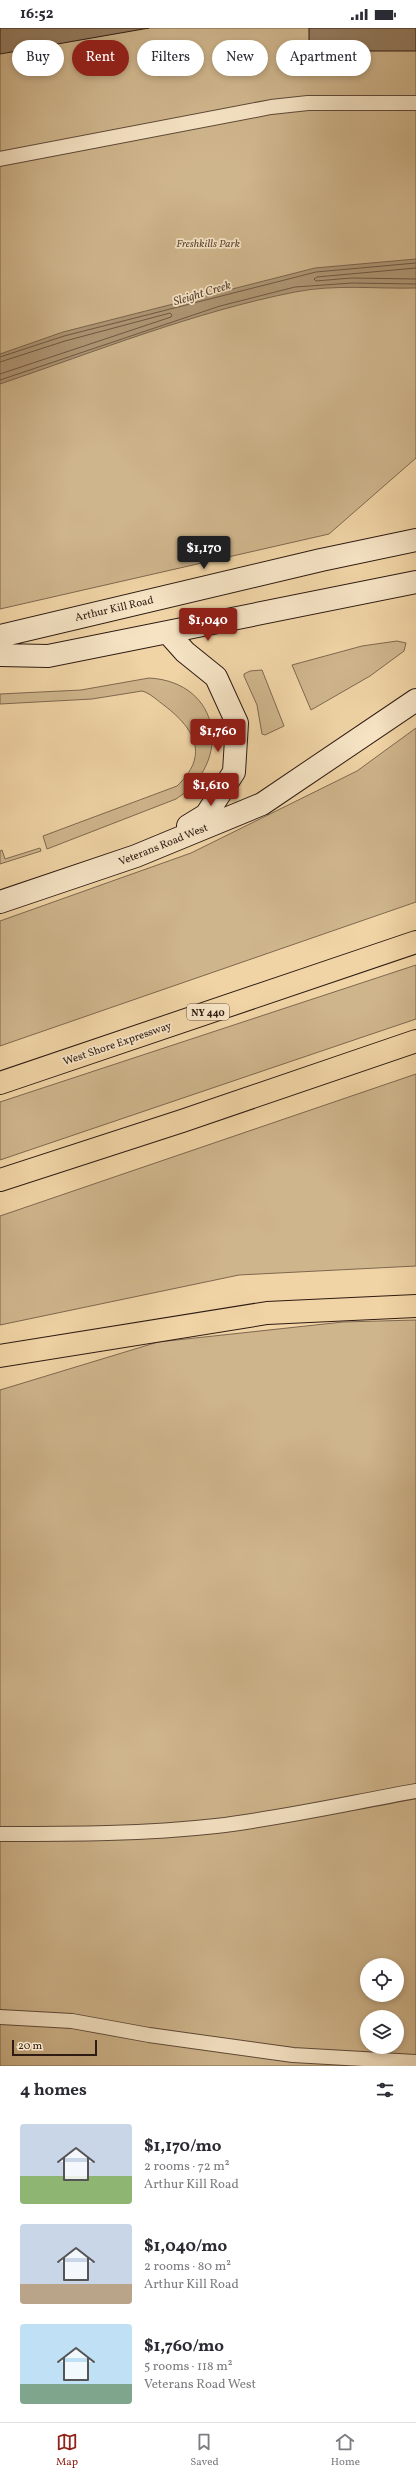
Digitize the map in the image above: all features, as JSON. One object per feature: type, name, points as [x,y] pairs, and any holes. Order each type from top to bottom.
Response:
[{"type":"highway","name":"West Shore Expressway","points":[[0,1083],[416,942]]},
{"type":"highway","points":[[0,1180],[182,1121],[416,1042]]},
{"type":"highway","points":[[0,1356],[267,1313],[416,1306]]},
{"type":"street","name":"Arthur Kill Road","points":[[0,636],[321,560],[416,540]]},
{"type":"street","points":[[0,655],[48,656],[416,582]]},
{"type":"street","points":[[136,856],[206,815],[234,772],[237,723],[216,677],[185,652],[168,632]]},
{"type":"street","name":"Veterans Road West","points":[[0,902],[136,856],[262,804],[416,700]]},
{"type":"lane","points":[[0,159],[271,107],[308,103],[416,103]]},
{"type":"lane","points":[[0,1834],[96,1834],[214,1826],[294,1815],[416,1791]]},
{"type":"lane","points":[[0,2017],[72,2021],[149,2035],[293,2055],[416,2062]]},
{"type":"green space","name":"Freshkills Park","points":[[0,28],[416,28],[416,458],[329,534],[0,609]]},
{"type":"green space","points":[[397,641],[406,643],[404,651],[370,676],[311,710],[292,665],[362,646]]},
{"type":"green space","points":[[262,670],[284,726],[265,735],[262,734],[257,705],[244,676],[244,674],[250,671]]},
{"type":"green space","points":[[149,678],[173,683],[192,694],[205,709],[211,726],[212,746],[206,765],[194,784],[176,799],[47,849],[43,836],[177,786],[187,775],[193,764],[195,744],[191,734],[176,715],[154,697],[142,691],[92,699],[0,704],[0,694],[81,690]]},
{"type":"green space","points":[[416,728],[416,902],[0,1046],[0,921],[191,853],[357,771]]},
{"type":"green space","points":[[40,848],[41,851],[0,864],[0,851],[2,850],[5,859]]},
{"type":"green space","points":[[416,965],[416,1019],[0,1160],[0,1102]]},
{"type":"green space","points":[[416,1074],[416,1266],[239,1275],[0,1325],[0,1216]]},
{"type":"green space","points":[[416,1320],[416,2066],[0,2066],[0,1390],[158,1342],[343,1322]]},
{"type":"water","points":[[416,259],[416,288],[325,288],[295,292],[257,300],[146,333],[0,384],[0,354],[63,332],[315,268]]},
{"type":"building","points":[[0,28],[149,28],[80,40],[72,40],[72,41],[64,43],[64,40],[12,40],[12,52],[0,54]]},
{"type":"building","points":[[309,28],[416,28],[416,51],[371,51],[371,40],[309,40]]},
{"type":"water label","name":"Sleight Creek","points":[[202,293]]}]
